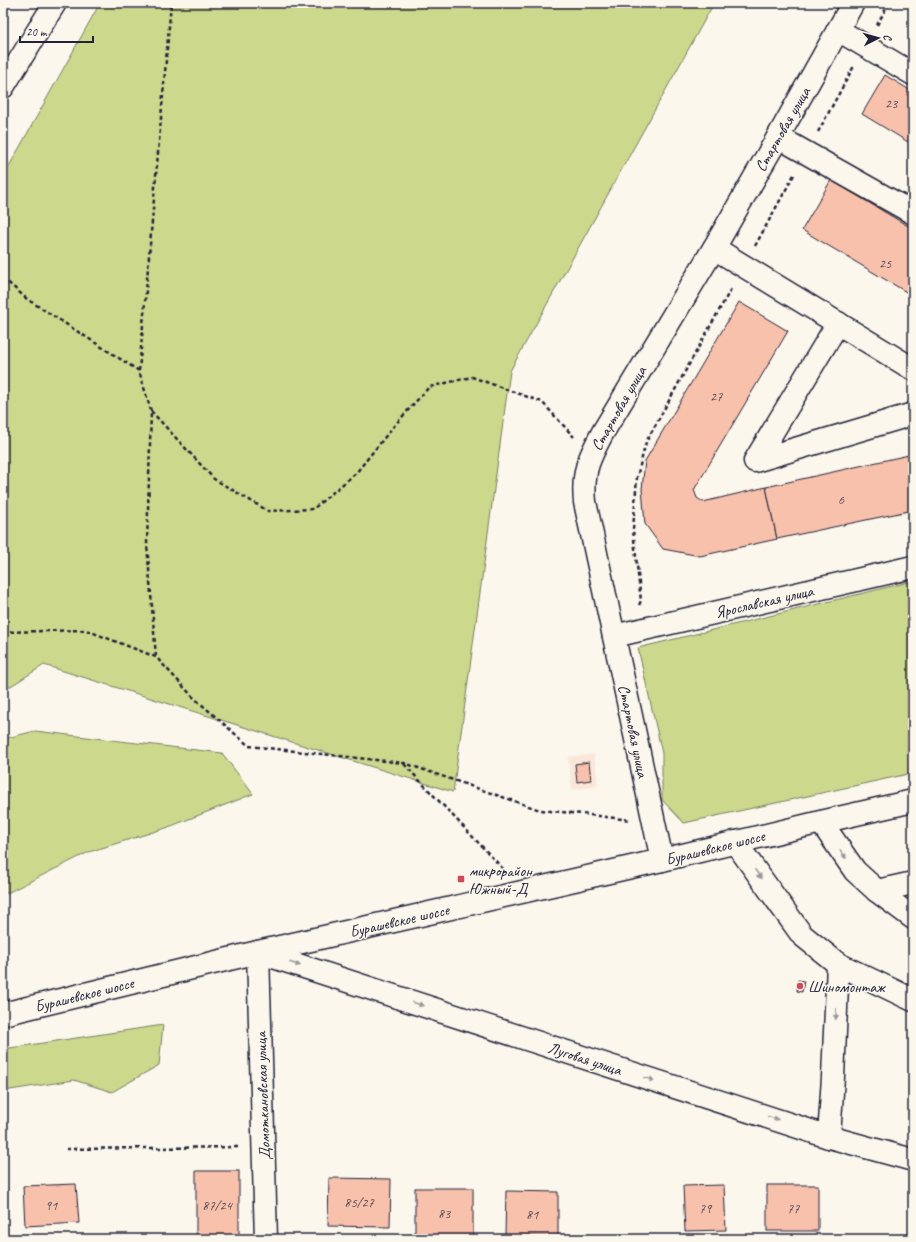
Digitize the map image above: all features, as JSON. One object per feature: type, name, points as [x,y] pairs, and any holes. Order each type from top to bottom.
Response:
[{"type":"street","points":[[3,87],[55,3]]},
{"type":"street","name":"Стартовая улица","points":[[662,860],[654,823],[622,633],[585,502],[584,481],[588,460],[603,432],[714,248],[853,3]]},
{"type":"street","points":[[838,30],[913,74]]},
{"type":"street","points":[[778,136],[913,213]]},
{"type":"street","points":[[714,248],[913,369]]},
{"type":"street","points":[[838,323],[755,461],[913,414]]},
{"type":"street","name":"Ярославская улица","points":[[622,633],[913,567]]},
{"type":"street","name":"Бурашевское шоссе","points":[[3,1014],[258,952],[913,801]]},
{"type":"street","points":[[821,822],[855,871],[877,891],[913,918]]},
{"type":"street","points":[[735,842],[802,935],[838,964],[913,1000]]},
{"type":"street","points":[[877,891],[913,883]]},
{"type":"street","name":"Луговая улица","points":[[258,952],[829,1137],[913,1160]]},
{"type":"street","name":"Домоткановская улица","points":[[258,952],[266,1239]]},
{"type":"street","points":[[829,1137],[838,964]]},
{"type":"path","points":[[156,657],[147,544],[151,411],[139,371],[171,3]]},
{"type":"path","points":[[622,633],[641,600],[633,530],[637,477],[646,442],[890,3]]},
{"type":"path","points":[[3,278],[27,299],[139,371]]},
{"type":"path","points":[[151,411],[214,479],[268,511],[313,509],[356,473],[429,387],[472,377],[542,402],[576,440],[588,460]]},
{"type":"path","points":[[3,632],[86,630],[156,657],[193,697],[249,746],[404,763],[540,810],[654,823]]},
{"type":"path","points":[[404,763],[524,891]]},
{"type":"path","points":[[66,1149],[264,1147]]},
{"type":"shaded area","points":[[594,754],[598,786],[572,790],[568,757]]},
{"type":"green space","points":[[100,3],[714,3],[510,371],[453,792],[44,665],[3,691],[3,177]]},
{"type":"green space","points":[[913,581],[913,773],[684,823],[662,800],[662,753],[638,648]]},
{"type":"green space","points":[[35,731],[222,753],[253,794],[166,828],[89,852],[3,895],[3,739]]},
{"type":"green space","points":[[163,1025],[159,1065],[112,1092],[74,1080],[10,1090],[3,1093],[3,1049]]},
{"type":"building","points":[[885,75],[913,92],[913,145],[862,114]]},
{"type":"building","points":[[831,180],[913,229],[913,296],[802,230]]},
{"type":"building","points":[[739,302],[788,331],[694,490],[697,498],[703,502],[766,487],[777,539],[700,556],[663,549],[645,524],[642,489],[645,461]]},
{"type":"building","points":[[913,454],[913,510],[777,539],[766,487]]},
{"type":"building","points":[[589,762],[591,780],[577,782],[575,764]]},
{"type":"building","name":"Шиномонтаж","points":[[798,980],[804,981],[802,992],[797,991]]},
{"type":"building","points":[[196,1171],[239,1171],[239,1239],[196,1239]]},
{"type":"building","points":[[329,1178],[391,1179],[390,1227],[328,1226]]},
{"type":"building","points":[[76,1184],[79,1223],[25,1226],[23,1186]]},
{"type":"building","points":[[724,1185],[726,1230],[685,1231],[683,1186]]},
{"type":"building","points":[[767,1185],[818,1185],[818,1231],[767,1231]]},
{"type":"building","points":[[415,1188],[473,1188],[473,1237],[415,1237]]},
{"type":"building","points":[[506,1191],[558,1192],[558,1237],[505,1236]]},
{"type":"place","name":"микрорайон Южный-Д","points":[[461,879]]},
{"type":"place","name":"Шиномонтаж","points":[[800,986]]}]
